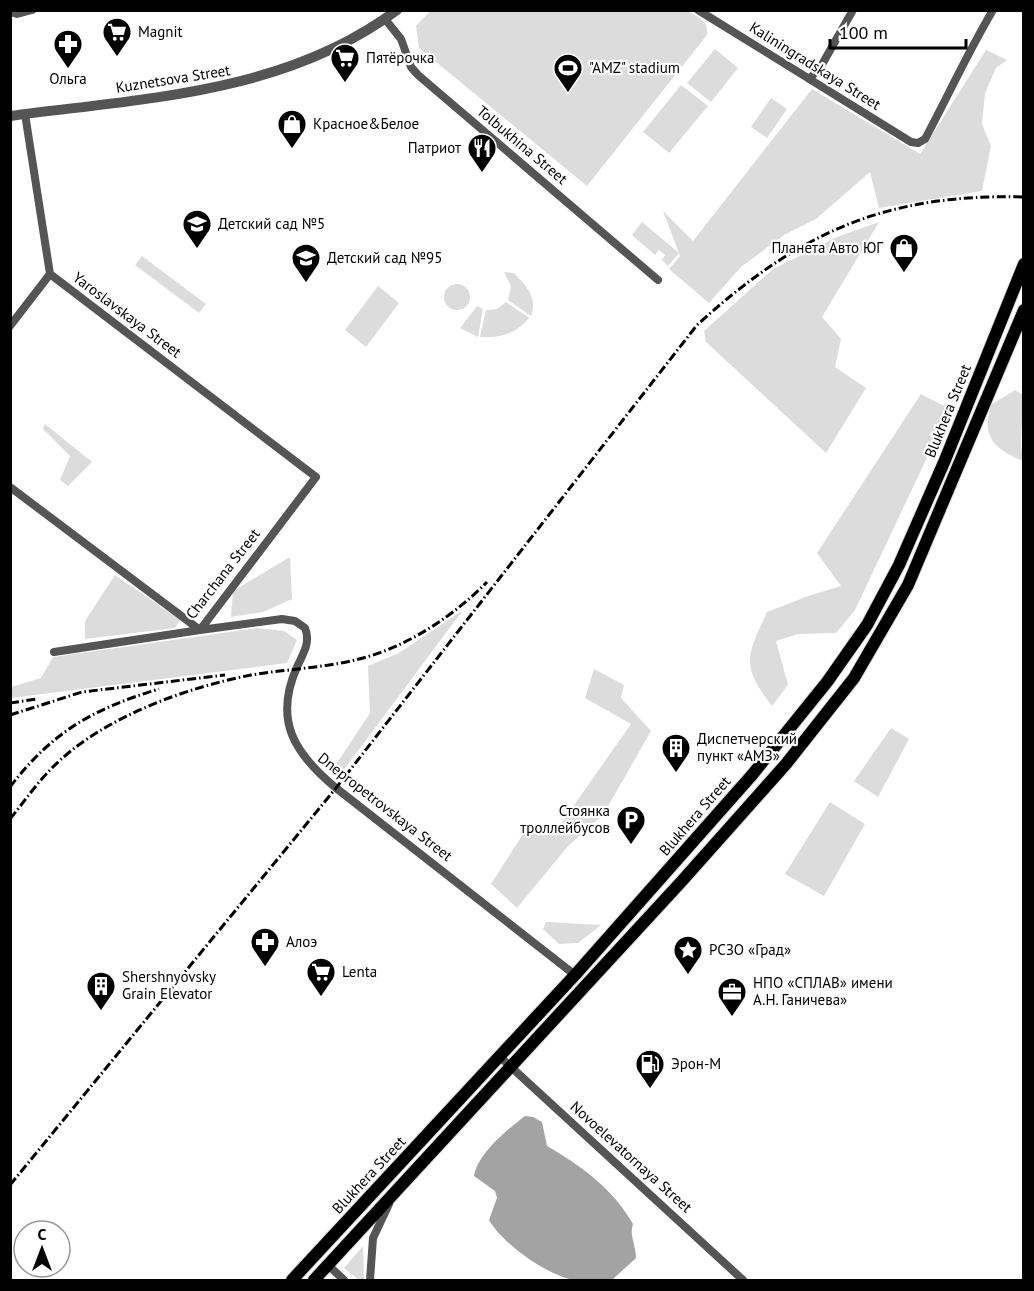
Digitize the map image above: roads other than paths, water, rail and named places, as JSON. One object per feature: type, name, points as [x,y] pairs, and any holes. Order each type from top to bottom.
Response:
[{"type":"main road","name":"Blukhera Street","points":[[292,1281],[575,975],[764,760],[827,682],[867,625],[899,566],[936,481],[1023,264]]},
{"type":"main road","name":"Blukhera Street","points":[[314,1281],[393,1193],[512,1068],[586,983],[786,764],[854,678],[908,585],[1023,310]]},
{"type":"main road","points":[[575,975],[586,983]]},
{"type":"street","points":[[10,12],[17,14],[32,10]]},
{"type":"street","name":"Kuznetsova Street","points":[[10,116],[183,95],[235,85],[341,44],[397,10]]},
{"type":"street","name":"Kaliningradskaya Street","points":[[698,10],[911,142],[918,143],[924,139],[960,75],[965,57],[993,10]]},
{"type":"street","points":[[809,79],[820,68],[853,10]]},
{"type":"street","name":"Tolbukhina Street","points":[[385,19],[401,39],[411,67],[418,75],[658,280]]},
{"type":"street","name":"Yaroslavskaya Street","points":[[25,114],[50,274],[316,477]]},
{"type":"street","points":[[10,326],[50,274]]},
{"type":"street","name":"Charchana Street","points":[[54,652],[200,630],[316,477]]},
{"type":"street","points":[[10,487],[200,630]]},
{"type":"street","name":"Dnepropetrovskaya Street","points":[[200,630],[282,619],[295,621],[306,628],[307,645],[296,670],[288,708],[294,742],[304,759],[336,788],[575,975]]},
{"type":"street","name":"Novoelevatornaya Street","points":[[499,1056],[743,1281]]},
{"type":"street","points":[[370,1281],[373,1238],[393,1193]]},
{"type":"street","points":[[328,1265],[344,1281]]},
{"type":"railway","points":[[10,1185],[336,788],[697,325],[734,293],[771,266],[808,243],[847,225],[887,211],[929,202],[1024,197]]},
{"type":"railway","points":[[10,819],[51,769],[71,751],[93,735],[144,708],[171,697],[225,681],[251,675],[332,664],[376,654],[428,629],[460,607],[487,582]]},
{"type":"railway","points":[[10,715],[82,692],[225,675]]},
{"type":"railway","points":[[10,787],[42,751],[76,724],[114,705],[159,689]]},
{"type":"railway","points":[[10,703],[37,699]]},
{"type":"place","name":"Magnit","points":[[117,58]]},
{"type":"place","name":"Ольга","points":[[68,70]]},
{"type":"place","name":"Пятёрочка","points":[[345,84]]},
{"type":"place","name":"\"AMZ\" stadium","points":[[568,94]]},
{"type":"place","name":"Красное&Белое","points":[[292,150]]},
{"type":"place","name":"Патриот","points":[[482,174]]},
{"type":"place","name":"Детский сад №5","points":[[197,250]]},
{"type":"place","name":"Планета Авто ЮГ","points":[[904,274]]},
{"type":"place","name":"Детский сад №95","points":[[306,284]]},
{"type":"place","name":"Диспетчерский пункт «АМЗ»","points":[[676,774]]},
{"type":"place","name":"Стоянка троллейбусов","points":[[631,846]]},
{"type":"place","name":"Алоэ","points":[[265,968]]},
{"type":"place","name":"РСЗО «Град»","points":[[688,976]]},
{"type":"place","name":"Lenta","points":[[321,998]]},
{"type":"place","name":"Shershnyovsky Grain Elevator","points":[[101,1012]]},
{"type":"place","name":"НПО «СПЛАВ» имени А.Н. Ганичева»","points":[[732,1018]]},
{"type":"place","name":"Эрон-М","points":[[650,1090]]}]
